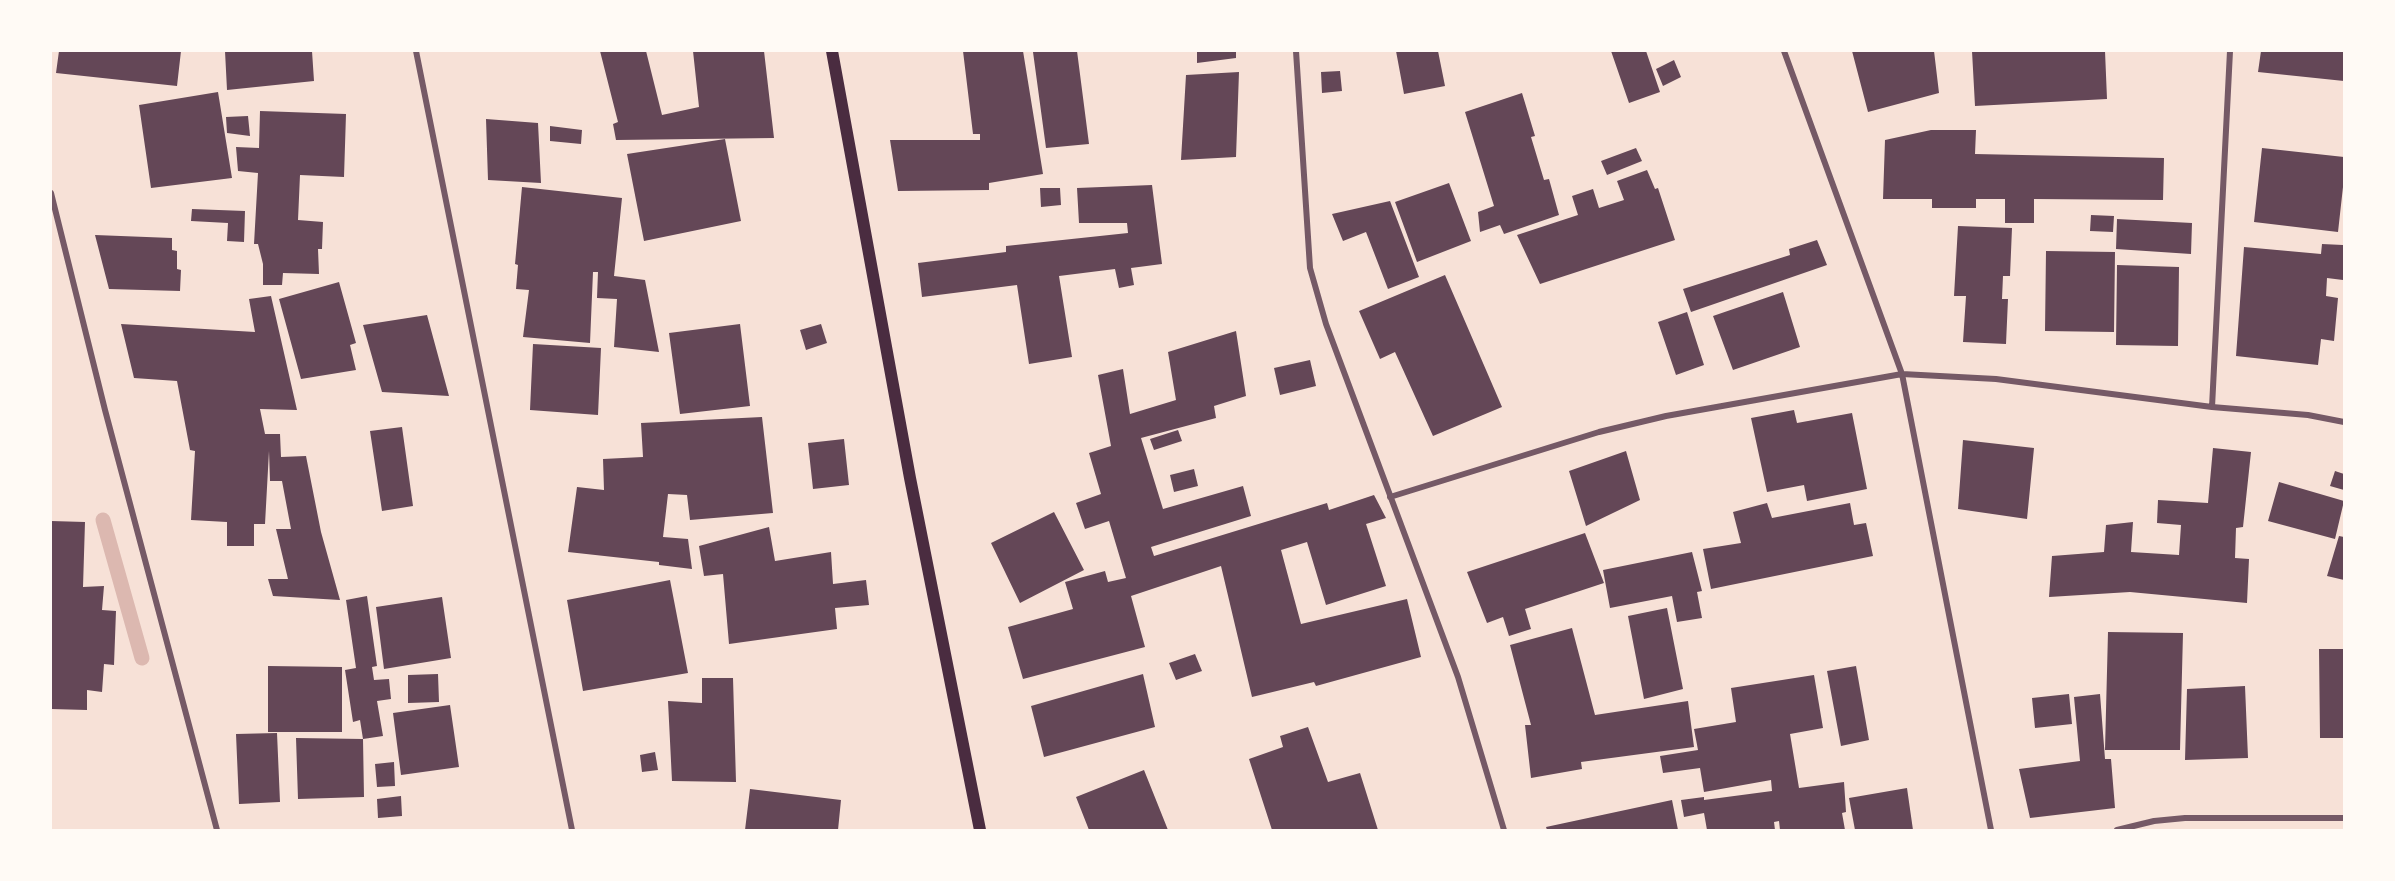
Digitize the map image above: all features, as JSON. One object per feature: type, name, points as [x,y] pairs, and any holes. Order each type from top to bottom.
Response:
[{"type":"main road","points":[[832,51],[910,478],[980,830]]},
{"type":"street","points":[[416,51],[572,830]]},
{"type":"street","points":[[1296,51],[1310,268],[1326,324],[1458,677],[1504,830]]},
{"type":"street","points":[[1784,51],[1902,374],[1991,830]]},
{"type":"street","points":[[2212,407],[2230,51]]},
{"type":"street","points":[[51,193],[105,410],[217,830]]},
{"type":"street","points":[[1390,497],[1599,432],[1666,416],[1902,374],[1996,379],[2212,407],[2308,415],[2344,422]]},
{"type":"street","points":[[2117,830],[2154,821],[2185,818],[2344,818]]},
{"type":"building","points":[[59,51],[181,51],[177,86],[56,73]]},
{"type":"building","points":[[225,51],[312,51],[314,81],[227,90]]},
{"type":"building","points":[[600,51],[646,51],[662,115],[699,107],[693,51],[764,51],[774,138],[616,140],[613,124],[618,122]]},
{"type":"building","points":[[963,51],[1023,51],[1043,174],[989,183],[989,190],[898,191],[890,140],[980,140],[980,134],[973,134]]},
{"type":"building","points":[[1077,51],[1089,144],[1046,148],[1033,52]]},
{"type":"building","points":[[1197,51],[1236,51],[1236,58],[1197,63]]},
{"type":"building","points":[[1396,51],[1438,51],[1445,86],[1404,94]]},
{"type":"building","points":[[1611,51],[1646,51],[1660,92],[1629,103]]},
{"type":"building","points":[[1852,51],[1934,51],[1939,93],[1868,112]]},
{"type":"building","points":[[1972,51],[2105,51],[2107,99],[1975,106]]},
{"type":"building","points":[[2261,51],[2344,51],[2344,81],[2258,72]]},
{"type":"building","points":[[1674,60],[1681,77],[1663,86],[1656,69]]},
{"type":"building","points":[[1340,71],[1342,91],[1322,93],[1321,72]]},
{"type":"building","points":[[1239,72],[1236,157],[1181,160],[1186,75]]},
{"type":"building","points":[[218,92],[232,178],[151,188],[139,105]]},
{"type":"building","points":[[1522,93],[1535,136],[1531,137],[1544,180],[1549,179],[1559,215],[1504,234],[1500,225],[1480,232],[1478,212],[1494,206],[1465,112]]},
{"type":"building","points":[[260,111],[346,114],[344,177],[300,175],[298,220],[323,222],[322,249],[318,249],[319,274],[283,273],[282,285],[263,285],[263,264],[258,244],[254,244],[258,173],[238,171],[236,147],[259,148]]},
{"type":"building","points":[[248,116],[250,136],[227,133],[226,117]]},
{"type":"building","points":[[486,119],[538,123],[541,183],[488,180]]},
{"type":"building","points":[[550,126],[582,130],[581,144],[550,141]]},
{"type":"building","points":[[1931,130],[1976,130],[1975,154],[2164,158],[2163,200],[2034,199],[2034,223],[2005,223],[2005,199],[1976,199],[1976,208],[1932,208],[1932,199],[1883,199],[1885,140]]},
{"type":"building","points":[[725,139],[741,221],[644,241],[627,154]]},
{"type":"building","points":[[1636,148],[1642,161],[1607,175],[1601,161]]},
{"type":"building","points":[[2262,148],[2344,157],[2338,232],[2254,222]]},
{"type":"building","points":[[1647,170],[1655,189],[1658,188],[1675,240],[1540,284],[1517,235],[1578,215],[1572,196],[1593,189],[1599,208],[1624,200],[1617,181]]},
{"type":"building","points":[[1449,183],[1471,241],[1417,262],[1395,202]]},
{"type":"building","points":[[1152,185],[1162,264],[1131,268],[1134,285],[1119,288],[1115,269],[1059,276],[1072,357],[1029,364],[1017,285],[922,297],[918,263],[1006,252],[1006,246],[1128,233],[1127,223],[1079,223],[1077,188]]},
{"type":"building","points":[[522,187],[622,198],[614,276],[645,280],[659,352],[614,347],[617,299],[597,298],[598,272],[593,272],[590,343],[523,337],[529,290],[516,289],[518,265],[515,264]]},
{"type":"building","points":[[1040,188],[1060,188],[1061,205],[1041,207]]},
{"type":"building","points":[[1390,201],[1419,277],[1388,289],[1366,232],[1343,241],[1332,214]]},
{"type":"building","points":[[192,209],[245,211],[244,242],[227,241],[228,223],[191,221]]},
{"type":"building","points":[[2091,215],[2114,216],[2113,232],[2090,231]]},
{"type":"building","points":[[2117,219],[2192,223],[2191,254],[2116,249]]},
{"type":"building","points":[[1958,226],[2012,228],[2010,276],[2003,276],[2002,299],[2008,299],[2006,344],[1963,342],[1966,296],[1954,296]]},
{"type":"building","points":[[95,235],[172,238],[172,250],[177,251],[177,269],[181,270],[180,291],[109,289]]},
{"type":"building","points":[[1817,240],[1827,265],[1691,312],[1683,289],[1790,255],[1789,249]]},
{"type":"building","points":[[2322,244],[2343,245],[2343,280],[2327,278],[2326,296],[2338,298],[2334,341],[2321,339],[2318,365],[2236,356],[2244,247],[2321,254]]},
{"type":"building","points":[[2046,251],[2115,252],[2114,332],[2045,331]]},
{"type":"building","points":[[2117,265],[2179,267],[2178,346],[2116,345]]},
{"type":"building","points":[[1445,275],[1502,407],[1433,436],[1395,352],[1380,359],[1359,311]]},
{"type":"building","points":[[339,282],[356,343],[350,345],[356,370],[301,379],[279,299]]},
{"type":"building","points":[[1783,292],[1800,347],[1733,370],[1713,316]]},
{"type":"building","points":[[271,296],[297,410],[260,409],[265,434],[280,434],[281,457],[306,456],[321,532],[340,600],[273,596],[268,579],[288,579],[276,529],[291,529],[282,481],[270,481],[269,451],[265,524],[254,524],[254,546],[227,546],[227,522],[191,520],[195,451],[190,450],[177,381],[134,378],[121,324],[255,332],[249,299]]},
{"type":"building","points":[[1687,312],[1704,365],[1676,375],[1658,322]]},
{"type":"building","points":[[427,315],[449,396],[382,392],[363,325]]},
{"type":"building","points":[[740,324],[750,406],[680,414],[669,333]]},
{"type":"building","points":[[821,324],[827,343],[806,350],[800,330]]},
{"type":"building","points":[[1236,331],[1246,396],[1214,406],[1216,418],[1141,438],[1163,509],[1243,486],[1251,516],[1151,547],[1154,556],[1327,503],[1329,510],[1374,495],[1386,518],[1366,524],[1386,586],[1326,605],[1307,542],[1281,550],[1301,624],[1407,599],[1421,657],[1316,686],[1314,682],[1252,697],[1221,566],[1131,596],[1145,647],[1023,679],[1008,627],[1073,609],[1065,582],[1105,571],[1108,582],[1126,578],[1109,521],[1085,529],[1076,503],[1101,494],[1089,453],[1111,446],[1098,375],[1123,369],[1130,414],[1176,400],[1168,352]]},
{"type":"building","points":[[533,344],[601,348],[598,415],[530,410]]},
{"type":"building","points":[[1310,360],[1316,386],[1280,395],[1274,368]]},
{"type":"building","points":[[1794,410],[1797,423],[1852,413],[1867,489],[1807,501],[1804,485],[1767,492],[1751,418]]},
{"type":"building","points":[[762,417],[773,513],[690,520],[687,495],[668,494],[663,537],[688,539],[692,569],[659,565],[659,562],[568,552],[577,487],[604,490],[603,459],[643,457],[641,423]]},
{"type":"building","points":[[402,427],[413,506],[382,511],[370,431]]},
{"type":"building","points":[[1178,430],[1182,441],[1154,450],[1150,439]]},
{"type":"building","points":[[844,439],[849,485],[813,489],[808,443]]},
{"type":"building","points":[[1963,440],[2034,448],[2027,519],[1958,509]]},
{"type":"building","points":[[2213,448],[2251,452],[2243,527],[2236,528],[2235,558],[2249,559],[2247,603],[2130,592],[2049,597],[2052,556],[2104,552],[2106,525],[2133,522],[2131,552],[2179,555],[2181,525],[2157,523],[2158,500],[2208,503]]},
{"type":"building","points":[[1626,451],[1640,500],[1586,526],[1569,471]]},
{"type":"building","points":[[1194,469],[1198,486],[1174,492],[1170,475]]},
{"type":"building","points":[[2335,471],[2344,474],[2344,490],[2330,486]]},
{"type":"building","points":[[2279,482],[2344,501],[2335,539],[2268,521]]},
{"type":"building","points":[[1767,503],[1772,518],[1850,503],[1854,525],[1866,523],[1873,556],[1711,589],[1703,549],[1741,543],[1733,512]]},
{"type":"building","points":[[1054,512],[1084,570],[1020,603],[991,543]]},
{"type":"building","points":[[51,521],[85,522],[83,587],[104,586],[102,610],[116,611],[114,665],[104,664],[102,692],[87,690],[87,710],[51,709]]},
{"type":"building","points":[[769,527],[775,561],[831,552],[833,584],[866,580],[869,605],[835,608],[837,629],[729,644],[723,574],[704,576],[699,546]]},
{"type":"building","points":[[1585,533],[1604,583],[1525,609],[1531,629],[1509,636],[1503,617],[1487,623],[1467,572]]},
{"type":"building","points":[[2339,536],[2344,537],[2344,580],[2327,576]]},
{"type":"building","points":[[1692,552],[1702,591],[1697,592],[1702,618],[1677,622],[1672,596],[1610,608],[1603,570]]},
{"type":"building","points":[[670,580],[688,673],[583,691],[567,600]]},
{"type":"building","points":[[367,596],[377,666],[372,667],[374,680],[389,679],[391,699],[377,701],[383,736],[363,739],[360,720],[353,722],[345,670],[356,668],[346,600]]},
{"type":"building","points":[[442,597],[451,658],[384,669],[376,607]]},
{"type":"building","points":[[1667,608],[1683,689],[1644,699],[1628,616]]},
{"type":"building","points":[[1572,628],[1595,715],[1688,701],[1694,747],[1581,762],[1582,769],[1531,778],[1525,725],[1531,725],[1510,645]]},
{"type":"building","points":[[2108,632],[2183,633],[2180,750],[2105,750]]},
{"type":"building","points":[[2319,649],[2344,649],[2344,738],[2320,738]]},
{"type":"building","points":[[1195,654],[1202,671],[1176,680],[1169,663]]},
{"type":"building","points":[[268,666],[342,667],[342,732],[268,732]]},
{"type":"building","points":[[1856,666],[1869,740],[1841,746],[1827,671]]},
{"type":"building","points":[[438,674],[439,702],[408,703],[408,675]]},
{"type":"building","points":[[1143,674],[1155,727],[1044,757],[1031,706]]},
{"type":"building","points":[[1814,675],[1823,728],[1790,734],[1799,788],[1844,782],[1846,812],[1842,813],[1845,830],[1780,830],[1779,821],[1774,822],[1775,830],[1707,830],[1704,813],[1684,817],[1681,800],[1704,797],[1704,800],[1772,791],[1771,780],[1704,792],[1700,768],[1663,773],[1660,756],[1698,750],[1694,729],[1736,722],[1731,688]]},
{"type":"building","points":[[702,678],[733,678],[736,782],[672,781],[668,701],[702,703]]},
{"type":"building","points":[[2245,686],[2248,758],[2185,760],[2187,689]]},
{"type":"building","points":[[2069,694],[2072,724],[2035,728],[2032,698]]},
{"type":"building","points":[[2100,694],[2105,759],[2111,759],[2115,808],[2030,818],[2019,769],[2080,761],[2074,697]]},
{"type":"building","points":[[450,705],[459,767],[401,775],[393,713]]},
{"type":"building","points":[[1308,727],[1328,782],[1360,773],[1378,830],[1272,830],[1249,759],[1283,747],[1280,736]]},
{"type":"building","points":[[277,733],[280,802],[239,804],[236,734]]},
{"type":"building","points":[[296,738],[363,739],[364,797],[298,799]]},
{"type":"building","points":[[655,752],[658,770],[642,772],[640,755]]},
{"type":"building","points":[[394,762],[395,786],[377,787],[375,764]]},
{"type":"building","points":[[1144,770],[1168,830],[1089,830],[1076,797]]},
{"type":"building","points":[[1907,788],[1913,830],[1855,830],[1849,798]]},
{"type":"building","points":[[750,789],[841,800],[838,830],[745,830]]},
{"type":"building","points":[[401,796],[402,816],[378,818],[377,799]]},
{"type":"building","points":[[1672,800],[1678,830],[1547,830],[1546,827]]},
{"type":"waterway","points":[[103,520],[142,658]]}]
